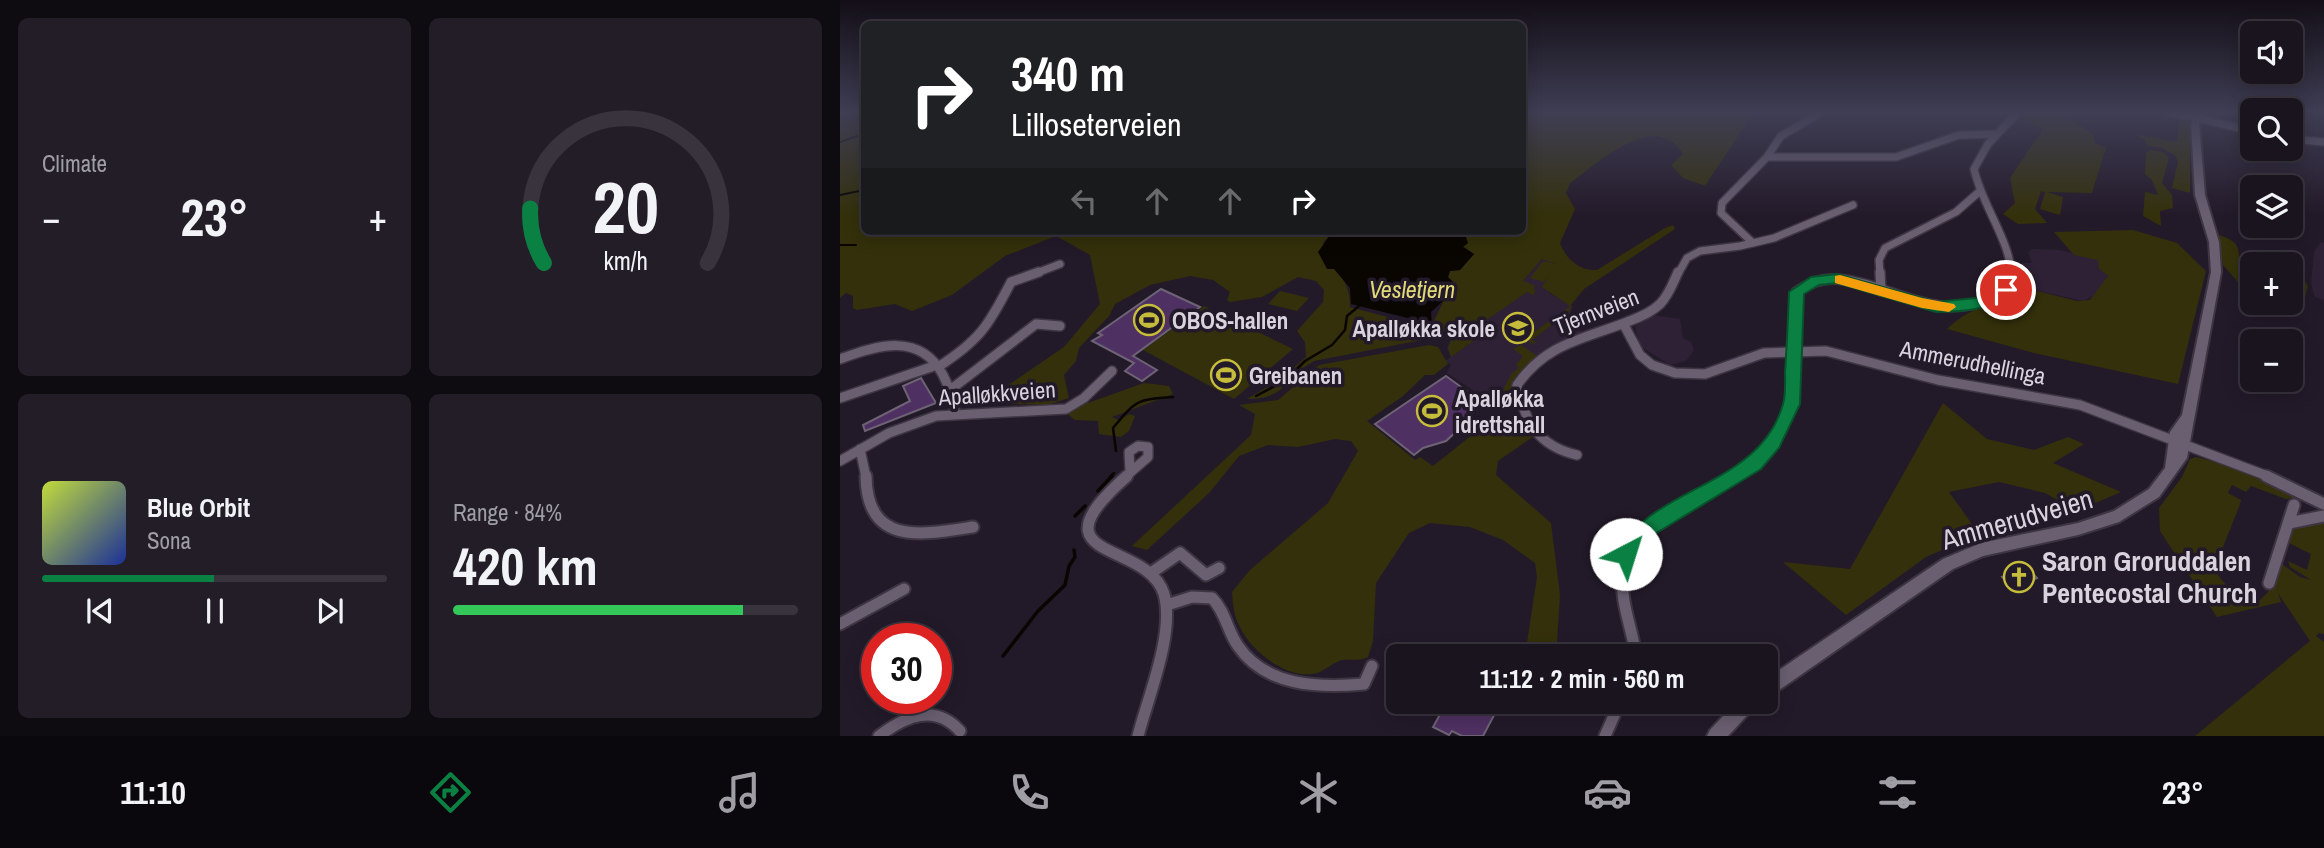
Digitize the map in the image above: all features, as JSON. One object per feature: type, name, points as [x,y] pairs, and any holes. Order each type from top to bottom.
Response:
[{"type":"street","points":[[1754,243],[1723,216],[1720,208],[1725,198],[1773,147]]},
{"type":"street","points":[[1767,157],[1896,157],[1924,147]]},
{"type":"street","points":[[1634,644],[1622,578],[1627,553],[1644,531],[1755,464],[1765,454],[1789,414],[1794,350],[1794,300],[1797,292],[1809,283],[1837,279],[1936,307],[1951,307],[1989,301],[2006,290],[2013,277],[2009,254],[1975,178],[1976,161],[1987,147]]},
{"type":"street","name":"Ammerudveien","points":[[1778,680],[1936,570],[1982,550],[2078,529],[2119,516],[2154,493],[2180,458],[2180,441],[2216,266],[2214,242],[2200,195],[2200,147]]},
{"type":"street","points":[[1881,291],[1879,260],[1885,248],[1956,212],[1980,191]]},
{"type":"street","name":"Tjernveien","points":[[1577,455],[1558,452],[1536,435],[1522,412],[1517,385],[1523,373],[1553,348],[1578,337],[1625,325],[1660,304],[1692,255],[1710,248],[1754,243],[1853,205]]},
{"type":"street","points":[[840,398],[937,365],[986,330],[1011,282],[1060,264]]},
{"type":"street","points":[[950,390],[1036,324],[1060,326]]},
{"type":"street","name":"Ammerudhellinga","points":[[1625,325],[1640,355],[1652,365],[1675,373],[1705,374],[1750,356],[1794,350],[1826,351],[1938,380],[2081,405],[2180,441],[2324,503]]},
{"type":"street","points":[[840,359],[870,348],[904,343],[929,354],[950,390],[955,412]]},
{"type":"street","name":"Apalløkkveien","points":[[840,461],[917,421],[955,412],[1059,411],[1084,398],[1112,371]]},
{"type":"street","points":[[860,449],[866,463],[868,503],[881,522],[908,531],[973,527]]},
{"type":"street","points":[[1130,471],[1094,513],[1089,527],[1090,537],[1100,550],[1140,565],[1151,573],[1160,586],[1167,605],[1165,627],[1138,736]]},
{"type":"street","points":[[2269,583],[2294,505]]},
{"type":"street","points":[[2289,523],[2324,516]]},
{"type":"street","points":[[1151,573],[1180,553],[1206,575],[1219,568]]},
{"type":"street","points":[[840,624],[877,601],[904,589]]},
{"type":"street","points":[[1167,605],[1192,597],[1212,598],[1246,655],[1294,683],[1318,687],[1364,684],[1372,667]]},
{"type":"street","points":[[879,736],[901,719],[928,714],[946,717],[962,734]]},
{"type":"street","points":[[1605,736],[1615,714]]},
{"type":"street","points":[[1716,736],[1737,714]]},
{"type":"shaded area","points":[[840,147],[861,147],[861,235],[1330,235],[1323,243],[1345,282],[1350,307],[1417,325],[1427,339],[1314,361],[1277,392],[1247,399],[1282,378],[1306,357],[1305,342],[1297,331],[1323,302],[1324,290],[1316,281],[1298,277],[1262,297],[1230,302],[1227,300],[1230,292],[1213,280],[1190,276],[1150,285],[1115,304],[1109,316],[1079,348],[1076,361],[1064,375],[1069,398],[1047,405],[982,403],[1064,347],[1100,304],[1090,255],[1056,236],[1005,256],[952,295],[912,311],[895,304],[857,310],[853,308],[853,296],[846,293],[840,298]]},
{"type":"shaded area","points":[[1526,147],[1621,147],[1570,183],[1566,193],[1575,209],[1560,243],[1570,259],[1579,266],[1597,270],[1665,228],[1673,225],[1675,229],[1584,289],[1571,305],[1567,321],[1561,318],[1532,340],[1536,343],[1532,344],[1526,338],[1570,306],[1542,287],[1549,275],[1544,282],[1530,278],[1543,261],[1557,264],[1542,259],[1523,281],[1534,285],[1535,293],[1533,295],[1527,292],[1485,321],[1492,327],[1485,328],[1487,331],[1451,357],[1448,348],[1453,334],[1461,325],[1437,334],[1428,333],[1453,282],[1448,277],[1450,271],[1460,270],[1474,254],[1463,246],[1467,235],[1526,235]]},
{"type":"shaded area","points":[[1677,147],[1730,147],[1705,186],[1683,178],[1671,165],[1683,154]]},
{"type":"shaded area","points":[[2031,147],[2106,148],[2092,193],[2047,192],[2063,197],[2060,215],[2040,209],[2045,192],[2041,191],[2035,209],[2047,223],[2018,224],[2003,214],[2015,203],[2010,178]]},
{"type":"shaded area","points":[[2157,147],[2190,147],[2190,193],[2172,188],[2178,162],[2176,156]]},
{"type":"shaded area","points":[[2151,150],[2163,152],[2169,158],[2162,183],[2172,195],[2173,208],[2160,211],[2161,226],[2143,216],[2145,192],[2158,195],[2152,180],[2145,174],[2146,153]]},
{"type":"shaded area","points":[[2133,230],[2177,243],[2206,271],[2178,384],[2034,353],[1947,329],[1973,311],[2021,287],[2077,301],[2090,300],[2108,276],[2099,269],[2098,260],[2074,255],[2054,232]]},
{"type":"shaded area","points":[[2219,235],[2232,240],[2238,247],[2240,284],[2223,265]]},
{"type":"shaded area","points":[[2321,242],[2324,243],[2324,300],[2315,297],[2311,284],[2314,252]]},
{"type":"shaded area","points":[[2032,249],[2060,250],[2098,260],[2108,278],[2098,294],[2083,301],[2021,287],[2022,263],[2032,263],[2028,252]]},
{"type":"shaded area","name":"Apalløkka skole","points":[[1542,259],[1557,263],[1549,293],[1573,306],[1569,318],[1582,332],[1555,344],[1537,356],[1521,374],[1514,398],[1488,400],[1447,373],[1451,365],[1445,361],[1451,357],[1447,348],[1453,334],[1522,282]]},
{"type":"shaded area","points":[[2303,278],[2308,286],[2303,298]]},
{"type":"shaded area","points":[[1280,291],[1309,298],[1297,311],[1268,304]]},
{"type":"shaded area","name":"Greibanen","points":[[1204,306],[1293,349],[1234,399],[1143,350]]},
{"type":"shaded area","points":[[1652,315],[1680,319],[1683,338],[1691,342],[1694,350],[1686,361],[1670,365],[1640,346],[1635,327]]},
{"type":"shaded area","points":[[1429,345],[1438,347],[1448,364],[1434,375],[1425,375],[1403,396],[1367,421],[1415,460],[1420,457],[1433,466],[1477,431],[1489,434],[1513,415],[1523,430],[1530,430],[1534,436],[1498,461],[1496,475],[1551,523],[1560,595],[1557,644],[1527,644],[1537,577],[1535,563],[1503,540],[1470,527],[1430,523],[1409,533],[1376,583],[1373,641],[1368,657],[1342,660],[1317,673],[1306,674],[1284,669],[1254,647],[1237,620],[1232,592],[1250,570],[1328,503],[1358,451],[1351,441],[1335,439],[1298,447],[1268,445],[1239,456],[1209,493],[1147,550],[1132,546],[1251,435],[1255,414],[1239,405],[1278,400],[1319,365]]},
{"type":"shaded area","points":[[1521,345],[1537,356],[1521,374],[1514,398],[1499,397],[1512,373],[1519,368],[1516,365],[1523,356],[1513,349]]},
{"type":"shaded area","points":[[1144,383],[1169,386],[1173,394],[1112,417],[1119,420],[1129,414],[1135,416],[1129,431],[1121,437],[1099,434],[1098,421],[1075,420],[1064,411],[1074,401],[1085,404]]},
{"type":"shaded area","points":[[1943,403],[1987,439],[2034,450],[2068,437],[2084,444],[2053,463],[2121,492],[2077,511],[2045,493],[1999,482],[1949,492],[1979,534],[1926,557],[1846,615],[1783,562],[1850,569]]},
{"type":"shaded area","points":[[2196,457],[2234,467],[2297,497],[2286,499],[2251,486],[2246,492],[2232,485],[2228,493],[2241,500],[2214,569],[2222,581],[2239,594],[2260,600],[2274,586],[2282,564],[2300,577],[2311,580],[2290,567],[2288,561],[2307,570],[2311,554],[2289,543],[2295,526],[2300,528],[2324,519],[2324,634],[2319,633],[2316,636],[2324,642],[2324,736],[2195,736],[2310,641],[2278,593],[2281,602],[2217,617],[2160,531],[2159,508],[2182,477],[2190,459]]},
{"type":"water","name":"Vesletjern","points":[[1330,235],[1465,235],[1468,243],[1463,247],[1474,254],[1460,270],[1450,271],[1448,277],[1453,282],[1444,300],[1431,312],[1432,324],[1351,304],[1350,288],[1334,269],[1327,269],[1318,252]]},
{"type":"building","name":"OBOS-hallen","points":[[1161,289],[1200,307],[1133,356],[1157,370],[1142,381],[1125,371],[1134,363],[1092,341],[1102,335],[1098,333]]},
{"type":"building","name":"Apalløkka idrettshall","points":[[1446,376],[1483,403],[1458,423],[1463,425],[1446,441],[1423,448],[1414,455],[1375,424]]},
{"type":"building","points":[[921,378],[936,403],[865,431],[863,425],[910,401],[903,386]]},
{"type":"building","name":"Saron Groruddalen Pentecostal Church","points":[[2024,564],[2037,578],[2015,590],[2002,577]]},
{"type":"building","points":[[1440,714],[1495,714],[1483,736],[1462,736],[1452,731],[1449,735],[1433,727]]},
{"type":"waterway","points":[[840,195],[861,191]]},
{"type":"waterway","points":[[840,245],[856,245]]},
{"type":"waterway","points":[[1256,396],[1286,380],[1305,361],[1332,345],[1345,330],[1347,316],[1359,306]]},
{"type":"waterway","points":[[1116,451],[1113,428],[1127,411],[1144,400],[1173,397]]},
{"type":"waterway","points":[[1110,477],[1114,473]]},
{"type":"waterway","points":[[1098,491],[1112,476]]},
{"type":"waterway","points":[[1075,516],[1085,506]]},
{"type":"waterway","points":[[1003,656],[1038,611],[1065,585],[1069,566],[1075,557],[1074,550]]},
{"type":"slow traffic","points":[[1840,279],[1936,307],[1949,307]]},
{"type":"place","name":"OBOS-hallen","points":[[1149,320]]},
{"type":"place","name":"Apalløkka skole","points":[[1518,328]]},
{"type":"place","name":"Greibanen","points":[[1226,375]]},
{"type":"place","name":"Apalløkka idrettshall","points":[[1432,411]]},
{"type":"place","name":"Saron Groruddalen Pentecostal Church","points":[[2019,577]]},
{"type":"route","points":[[1626,554],[1644,531],[1755,464],[1773,443],[1792,404],[1794,300],[1797,292],[1809,283],[1825,278],[1854,282],[1936,307],[1989,301],[2006,290]]}]
